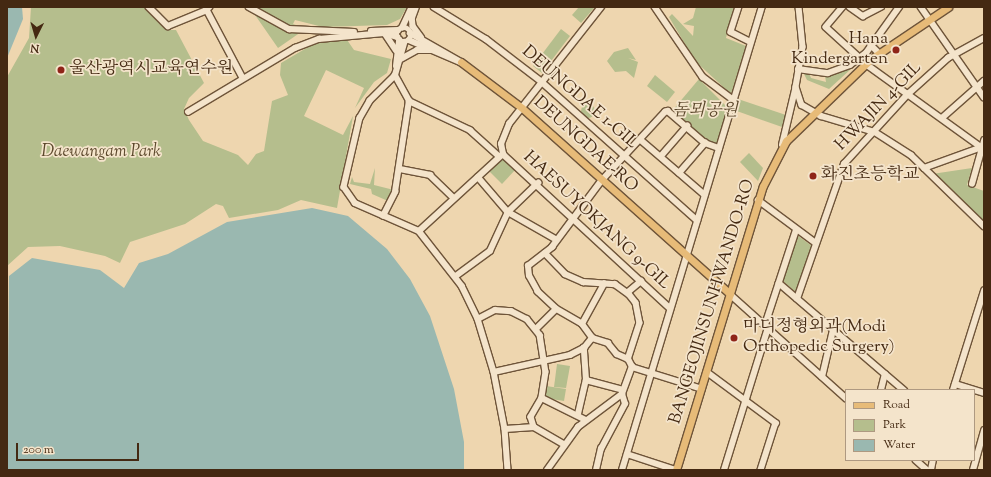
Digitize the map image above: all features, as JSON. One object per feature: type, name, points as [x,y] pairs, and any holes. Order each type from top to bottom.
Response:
[{"type":"main road","name":"BANGEOJINSUNHWANDO-RO","points":[[676,470],[702,389],[758,200],[786,141],[814,112],[879,53],[928,18],[948,7]]},
{"type":"main road","name":"DEUNGDAE-RO","points":[[461,62],[522,108],[730,294]]},
{"type":"street","points":[[149,7],[168,26],[208,8],[243,78]]},
{"type":"street","points":[[249,7],[268,21],[306,33],[400,29],[409,31],[461,62]]},
{"type":"street","points":[[412,7],[400,29],[398,39],[399,57],[396,73],[364,109],[344,180],[350,200],[419,231],[456,276],[478,319],[494,372],[505,429],[508,470]]},
{"type":"street","points":[[399,57],[407,41],[412,16],[416,7]]},
{"type":"street","name":"DEUNGDAE 1-GIL","points":[[434,7],[486,39],[542,82],[697,220]]},
{"type":"street","points":[[419,231],[501,155],[502,137],[522,108],[601,7]]},
{"type":"street","points":[[655,7],[703,77],[734,100]]},
{"type":"street","points":[[739,7],[731,32],[751,42]]},
{"type":"street","points":[[622,470],[653,373],[670,308],[762,7]]},
{"type":"street","points":[[780,153],[796,87],[803,47],[799,7]]},
{"type":"street","points":[[843,7],[826,27],[860,58]]},
{"type":"street","points":[[850,7],[863,16],[881,7]]},
{"type":"street","points":[[798,69],[828,74],[860,58],[899,7]]},
{"type":"street","points":[[921,7],[984,97]]},
{"type":"street","points":[[412,16],[415,30],[422,38]]},
{"type":"street","points":[[384,33],[392,39],[399,57]]},
{"type":"street","points":[[188,112],[295,48],[319,39],[384,33],[436,51],[461,62]]},
{"type":"street","name":"HWAJIN 4-GIL","points":[[797,299],[844,164],[875,132],[908,94],[954,54],[984,38]]},
{"type":"street","points":[[871,45],[879,53]]},
{"type":"street","points":[[399,57],[417,50],[436,51]]},
{"type":"street","points":[[866,64],[983,148]]},
{"type":"street","points":[[383,216],[395,192],[400,169],[409,101],[396,73]]},
{"type":"street","points":[[942,118],[977,86],[984,82]]},
{"type":"street","points":[[796,87],[802,104],[814,112],[875,132],[924,168],[984,226]]},
{"type":"street","name":"HAESUYOKJANG 9-GIL","points":[[409,101],[470,130],[538,183],[576,217],[670,308]]},
{"type":"street","points":[[702,389],[632,367],[628,359],[617,354],[608,343],[592,338],[582,324],[556,309],[538,292],[529,276],[528,266],[545,253],[557,240],[576,217],[602,180],[668,110],[705,143],[719,148]]},
{"type":"street","points":[[661,156],[687,126]]},
{"type":"street","points":[[641,140],[705,195]]},
{"type":"street","points":[[972,184],[984,141]]},
{"type":"street","points":[[680,173],[705,143]]},
{"type":"street","points":[[924,168],[983,148]]},
{"type":"street","points":[[400,169],[430,176],[454,198]]},
{"type":"street","points":[[478,177],[508,212],[557,240]]},
{"type":"street","points":[[456,276],[490,251],[508,212],[538,183]]},
{"type":"street","points":[[758,200],[796,230],[816,242]]},
{"type":"street","points":[[724,470],[796,230]]},
{"type":"street","points":[[545,253],[565,274],[604,284],[615,284],[628,292],[636,303],[640,323],[628,359]]},
{"type":"street","points":[[628,292],[641,281]]},
{"type":"street","points":[[779,283],[903,389]]},
{"type":"street","points":[[582,324],[604,284]]},
{"type":"street","points":[[953,389],[984,290]]},
{"type":"street","points":[[730,294],[845,397]]},
{"type":"street","points":[[536,329],[556,309]]},
{"type":"street","points":[[478,319],[495,310],[511,311],[527,319],[536,329],[546,363],[542,398],[531,417],[534,427]]},
{"type":"street","points":[[978,312],[984,314]]},
{"type":"street","points":[[822,376],[834,330]]},
{"type":"street","points":[[494,372],[546,363],[584,348],[592,338]]},
{"type":"street","points":[[578,414],[586,380],[584,348]]},
{"type":"street","points":[[547,470],[564,444],[586,420],[622,392],[632,367]]},
{"type":"street","points":[[707,372],[776,423],[761,470]]},
{"type":"street","points":[[880,389],[885,374]]},
{"type":"street","points":[[586,380],[622,392]]},
{"type":"street","points":[[955,384],[971,389]]},
{"type":"street","points":[[596,470],[600,449],[625,404],[622,392]]},
{"type":"street","points":[[542,398],[578,414],[586,420]]},
{"type":"street","points":[[505,429],[534,427],[564,444]]},
{"type":"street","points":[[973,470],[984,431]]},
{"type":"street","points":[[627,454],[676,470]]},
{"type":"street","points":[[917,461],[927,470]]},
{"type":"green space","name":"Daewangam Park","points":[[31,7],[144,7],[169,30],[176,30],[204,83],[189,98],[184,109],[189,120],[203,141],[238,155],[248,165],[256,154],[264,151],[272,101],[288,95],[280,75],[281,63],[315,43],[345,37],[354,50],[391,59],[387,73],[374,82],[355,108],[364,88],[326,70],[304,116],[343,135],[353,116],[337,208],[301,200],[278,210],[229,218],[223,206],[216,204],[185,224],[130,242],[120,263],[105,256],[60,246],[28,247],[7,266],[7,77],[29,38]]},
{"type":"green space","points":[[254,7],[407,7],[400,19],[387,25],[323,27],[295,20],[293,24],[302,27],[301,32],[278,48],[253,12]]},
{"type":"green space","points":[[579,7],[595,7],[581,23],[572,15]]},
{"type":"green space","points":[[696,7],[734,7],[726,38],[746,46],[731,94],[695,61],[669,17],[672,14],[693,36],[694,26],[683,24],[693,18]]},
{"type":"green space","points":[[561,29],[570,36],[542,73],[533,66]]},
{"type":"green space","points":[[628,48],[636,60],[628,58],[638,62],[634,78],[626,71],[615,72],[607,61],[614,52]]},
{"type":"green space","points":[[862,59],[829,89],[807,80],[804,74],[809,73],[811,78],[826,82],[825,76]]},
{"type":"green space","points":[[655,75],[675,92],[667,102],[647,86]]},
{"type":"green space","name":"돔뫼공원","points":[[699,79],[729,109],[719,144],[710,144],[672,111]]},
{"type":"green space","points":[[738,99],[786,115],[782,127],[734,110]]},
{"type":"green space","points":[[585,104],[591,104],[595,108],[595,114],[591,118],[585,118],[581,114],[581,108]]},
{"type":"green space","points":[[749,153],[763,168],[758,181],[740,162]]},
{"type":"green space","points":[[502,157],[517,168],[502,184],[488,170]]},
{"type":"green space","points":[[375,168],[374,185],[394,190],[388,201],[372,194],[371,189],[350,184],[352,177],[354,182],[370,184]]},
{"type":"green space","points":[[972,168],[967,185],[984,191],[984,223],[932,174]]},
{"type":"green space","points":[[797,235],[812,246],[797,293],[783,281]]},
{"type":"green space","points":[[557,364],[570,366],[566,388],[554,387]]},
{"type":"green space","points":[[546,386],[566,389],[564,401],[545,398]]},
{"type":"water","points":[[7,7],[22,7],[23,19],[7,58]]},
{"type":"water","points":[[312,208],[348,216],[387,249],[410,279],[430,316],[454,389],[464,442],[464,470],[7,470],[9,276],[32,258],[100,270],[124,288],[139,263],[168,254],[227,222]]},
{"type":"place","name":"Hana Kindergarten","points":[[896,50]]},
{"type":"place","name":"울산광역시교육연수원","points":[[61,70]]},
{"type":"place","name":"화진초등학교","points":[[813,176]]},
{"type":"place","name":"마디정형외과(Modi Orthopedic Surgery)","points":[[734,338]]}]
